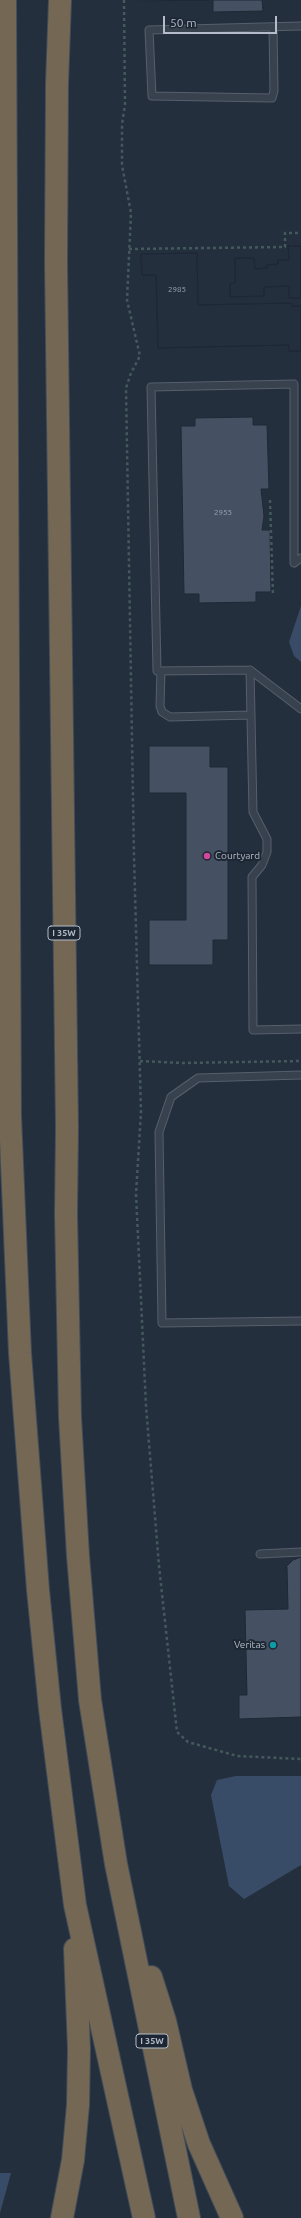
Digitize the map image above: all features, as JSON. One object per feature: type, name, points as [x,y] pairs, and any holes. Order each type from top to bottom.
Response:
[{"type":"highway","points":[[5,0],[10,1116],[13,1227],[20,1353],[38,1590],[50,1709],[75,1905],[144,2218]]},
{"type":"highway","name":"I 35W","points":[[60,0],[56,84],[56,262],[68,1356],[78,1556],[90,1700],[116,1864],[189,2218]]},
{"type":"highway","points":[[116,1864],[165,2021],[181,2090],[199,2144],[232,2218]]},
{"type":"highway","points":[[62,2218],[73,2160],[78,2105],[79,2049],[76,1994],[75,1905]]},
{"type":"lane","points":[[272,27],[274,91],[272,98],[152,96],[149,30],[301,26]]},
{"type":"lane","points":[[301,558],[294,563],[294,384],[151,387],[157,671],[250,670],[301,709]]},
{"type":"lane","points":[[250,670],[253,812],[267,839],[267,852],[262,865],[252,877],[253,1030],[301,1029]]},
{"type":"lane","points":[[161,671],[160,706],[162,712],[170,717],[251,716]]},
{"type":"lane","points":[[301,1075],[198,1078],[171,1098],[159,1132],[162,1323],[301,1321]]},
{"type":"lane","points":[[260,1554],[301,1552]]},
{"type":"path","points":[[124,0],[125,105],[122,124],[121,152],[131,213],[127,300],[140,356],[131,373],[126,388],[134,856],[141,1112],[136,1194],[146,1406],[159,1566],[177,1732],[188,1742],[237,1756],[301,1759]]},
{"type":"path","points":[[129,249],[285,247],[285,233],[301,233]]},
{"type":"path","points":[[270,500],[273,596]]},
{"type":"path","points":[[140,1061],[182,1063],[301,1061]]},
{"type":"water","points":[[301,606],[301,662],[294,656],[289,642]]},
{"type":"water","points":[[236,1776],[301,1776],[301,1865],[244,1899],[229,1886],[211,1795],[217,1780]]},
{"type":"water","points":[[0,2173],[11,2173],[0,2213]]},
{"type":"building","points":[[138,0],[209,0],[138,1]]},
{"type":"building","points":[[213,0],[262,0],[263,11],[213,12]]},
{"type":"building","points":[[288,246],[301,246],[301,298],[289,298],[289,286],[264,287],[264,296],[230,297],[230,284],[235,283],[235,258],[254,258],[255,269],[267,268],[267,265],[278,264],[278,260],[289,260]]},
{"type":"building","points":[[288,246],[301,246],[301,298],[289,298],[289,286],[264,287],[264,296],[230,297],[230,284],[235,283],[235,258],[254,258],[255,269],[267,268],[267,265],[278,264],[278,260],[289,260]]},
{"type":"building","points":[[197,253],[198,305],[291,303],[291,306],[301,306],[301,351],[289,351],[289,345],[158,348],[156,275],[142,275],[141,254]]},
{"type":"building","points":[[197,253],[198,305],[291,303],[291,306],[301,306],[301,351],[289,351],[289,345],[158,348],[156,275],[142,275],[141,254]]},
{"type":"building","points":[[253,417],[253,425],[267,425],[269,489],[261,489],[264,516],[262,530],[270,530],[271,592],[256,592],[256,602],[199,603],[199,594],[184,594],[181,426],[195,426],[195,418]]},
{"type":"building","name":"Courtyard","points":[[149,746],[210,746],[210,767],[228,767],[228,940],[213,940],[213,965],[149,965],[149,920],[186,920],[186,793],[149,793]]},
{"type":"building","name":"Veritas","points":[[301,1557],[301,1717],[239,1719],[239,1695],[247,1695],[245,1610],[288,1609],[287,1567],[284,1569],[293,1560]]},
{"type":"place","name":"Courtyard","points":[[207,856]]},
{"type":"place","name":"Veritas","points":[[273,1645]]}]
